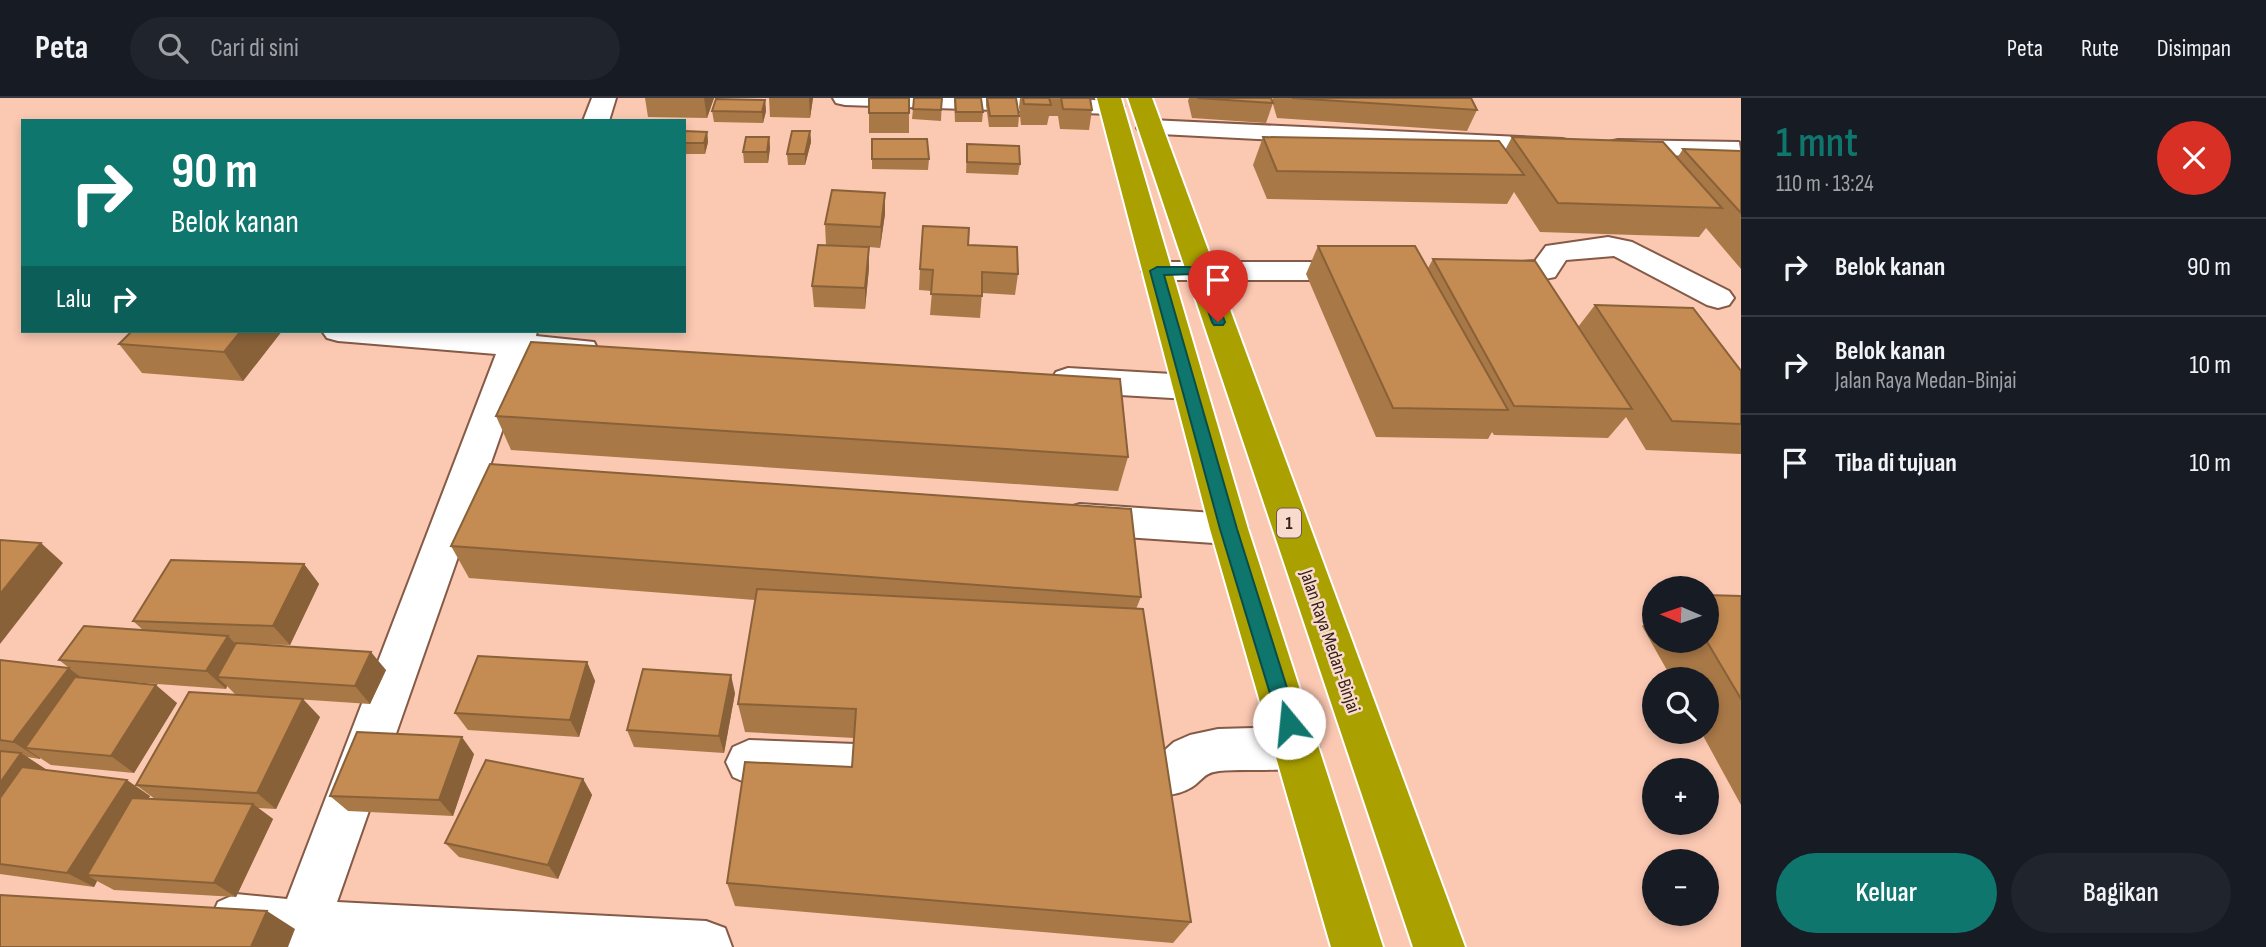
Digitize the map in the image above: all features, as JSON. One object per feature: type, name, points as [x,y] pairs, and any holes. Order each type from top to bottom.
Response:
[{"type":"highway","name":"Jalan Raya Medan-Binjai","points":[[1128,108],[1200,270],[1439,947]]},
{"type":"highway","points":[[1128,108],[1157,271],[1228,529],[1357,947]]},
{"type":"street","points":[[597,119],[604,98]]},
{"type":"street","points":[[845,98],[1128,108],[1550,146],[1739,150]]},
{"type":"street","points":[[1459,272],[1544,270],[1556,252],[1608,246],[1622,248],[1718,298]]},
{"type":"street","points":[[1157,271],[1391,271]]},
{"type":"street","points":[[389,333],[518,338],[608,352]]},
{"type":"street","points":[[299,936],[518,338]]},
{"type":"street","points":[[1035,379],[1189,387]]},
{"type":"street","points":[[1048,516],[1228,529]]},
{"type":"street","points":[[1150,774],[1176,771],[1190,757],[1218,750],[1296,748]]},
{"type":"street","points":[[748,762],[855,766]]},
{"type":"street","points":[[193,916],[299,936],[706,947]]},
{"type":"building","points":[[869,98],[909,98],[909,113],[869,113]]},
{"type":"building","points":[[914,98],[942,98],[941,110],[913,109]]},
{"type":"building","points":[[955,98],[981,98],[983,112],[956,112]]},
{"type":"building","points":[[987,98],[1016,98],[1019,116],[990,116]]},
{"type":"building","points":[[1023,98],[1049,98],[1051,105],[1024,104]]},
{"type":"building","points":[[1061,98],[1090,98],[1092,110],[1063,109]]},
{"type":"building","points":[[1197,98],[1271,98],[1273,103]]},
{"type":"building","points":[[1292,98],[1471,98],[1477,110]]},
{"type":"building","points":[[716,99],[765,100],[762,112],[712,111]]},
{"type":"building","points":[[686,131],[707,132],[704,143],[686,143]]},
{"type":"building","points":[[792,131],[810,131],[805,154],[787,154]]},
{"type":"building","points":[[746,137],[769,137],[767,152],[743,152]]},
{"type":"building","points":[[1263,137],[1499,141],[1524,175],[1277,171]]},
{"type":"building","points":[[1512,137],[1663,142],[1722,208],[1558,203]]},
{"type":"building","points":[[872,139],[927,139],[929,159],[872,159]]},
{"type":"building","points":[[967,144],[1019,146],[1020,164],[967,162]]},
{"type":"building","points":[[1683,149],[1741,151],[1741,213]]},
{"type":"building","points":[[832,190],[885,193],[881,227],[825,224]]},
{"type":"building","points":[[923,226],[969,228],[968,245],[1017,247],[1018,274],[982,272],[982,296],[931,294],[933,270],[920,269]]},
{"type":"building","points":[[818,245],[869,247],[865,288],[812,286]]},
{"type":"building","points":[[1318,246],[1415,246],[1508,410],[1393,408]]},
{"type":"building","points":[[1433,259],[1535,261],[1632,409],[1514,406]]},
{"type":"building","points":[[1595,305],[1693,308],[1741,371],[1741,424],[1672,421]]},
{"type":"building","points":[[130,333],[239,333],[224,352],[119,344]]},
{"type":"building","points":[[531,342],[1120,379],[1128,457],[496,416]]},
{"type":"building","points":[[490,464],[1131,509],[1141,597],[451,546]]},
{"type":"building","points":[[0,540],[41,543],[0,594]]},
{"type":"building","points":[[171,560],[304,564],[273,626],[133,621]]},
{"type":"building","points":[[757,589],[1143,609],[1191,922],[727,883],[745,762],[852,767],[856,709],[738,704]]},
{"type":"building","points":[[1719,595],[1741,596],[1741,699],[1714,653],[1719,653]]},
{"type":"building","points":[[84,626],[228,636],[206,671],[59,660]]},
{"type":"building","points":[[236,643],[371,652],[355,686],[217,677]]},
{"type":"building","points":[[478,656],[587,662],[570,720],[455,713]]},
{"type":"building","points":[[0,660],[69,668],[13,742],[0,740]]},
{"type":"building","points":[[643,669],[731,675],[719,736],[627,730]]},
{"type":"building","points":[[75,677],[156,685],[111,756],[25,748]]},
{"type":"building","points":[[189,692],[303,699],[257,793],[136,785]]},
{"type":"building","points":[[357,732],[462,737],[439,800],[330,796]]},
{"type":"building","points":[[0,751],[21,753],[0,783]]},
{"type":"building","points":[[486,760],[583,779],[548,865],[445,843]]},
{"type":"building","points":[[22,767],[127,780],[67,873],[0,864],[0,798]]},
{"type":"building","points":[[132,798],[253,804],[214,883],[87,875]]},
{"type":"building","points":[[0,895],[267,911],[251,947],[0,947]]},
{"type":"route","points":[[1218,322],[1200,270],[1157,271],[1228,529],[1289,723]]}]
